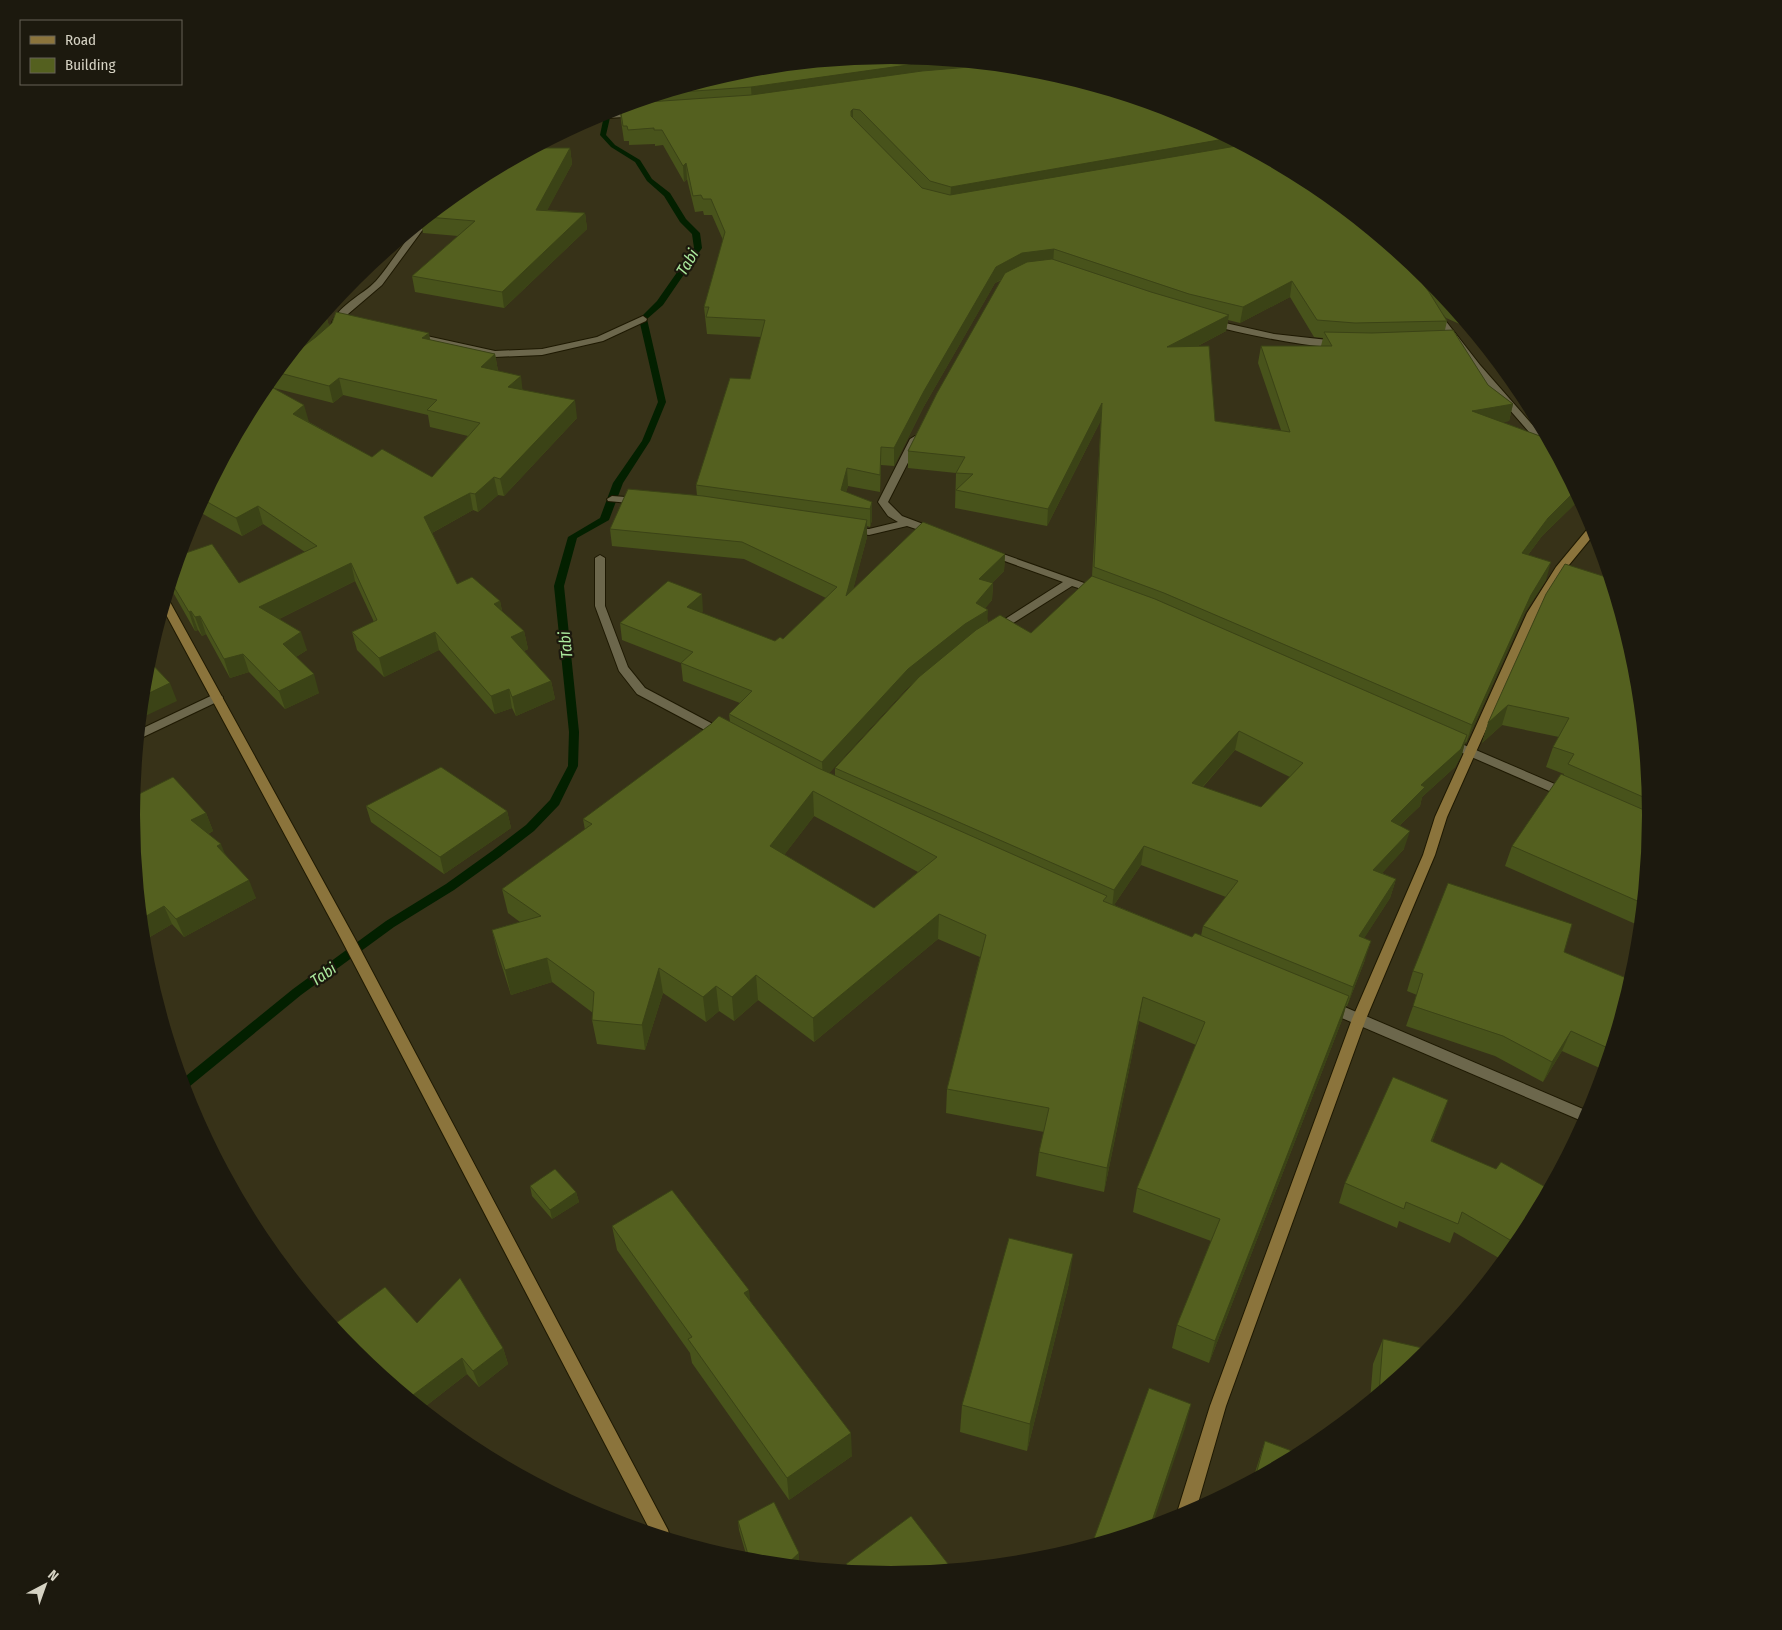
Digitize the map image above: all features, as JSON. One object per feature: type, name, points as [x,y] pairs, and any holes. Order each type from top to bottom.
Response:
[{"type":"street","points":[[619,115],[642,114]]},
{"type":"street","points":[[332,336],[342,320],[379,283],[414,236]]},
{"type":"street","points":[[1428,303],[1452,342],[1543,442]]},
{"type":"street","points":[[402,334],[496,354],[542,352],[600,339],[644,319]]},
{"type":"street","points":[[1206,321],[1249,332],[1318,343],[1343,344]]},
{"type":"street","points":[[282,376],[292,369],[288,367]]},
{"type":"street","points":[[921,426],[883,502],[886,510],[909,522],[945,536]]},
{"type":"street","points":[[612,499],[649,502]]},
{"type":"street","points":[[842,528],[869,532],[909,522]]},
{"type":"street","points":[[1188,1504],[1218,1406],[1359,1019],[1429,855],[1441,817],[1529,617],[1551,580],[1588,536]]},
{"type":"street","points":[[981,549],[1105,594]]},
{"type":"street","points":[[600,558],[600,606],[623,668],[641,691],[737,742]]},
{"type":"street","points":[[987,635],[1070,582]]},
{"type":"street","points":[[169,609],[347,937],[658,1529]]},
{"type":"street","points":[[144,732],[217,697]]},
{"type":"street","points":[[1436,736],[1578,799]]},
{"type":"street","points":[[1313,1000],[1580,1114]]},
{"type":"building","points":[[912,64],[751,87],[690,91],[744,78],[793,70],[842,65]]},
{"type":"building","points":[[964,67],[1038,78],[1085,89],[1132,104],[1178,121],[1220,140],[951,187],[930,181],[860,110],[853,109],[851,116],[922,188],[950,195],[1233,146],[1267,164],[1308,190],[1386,250],[1427,289],[1447,321],[1355,323],[1317,320],[1292,281],[1243,307],[1189,294],[1054,249],[1022,253],[996,267],[924,391],[894,448],[881,447],[880,475],[847,468],[841,490],[872,502],[870,509],[696,485],[730,378],[750,379],[765,320],[706,317],[709,307],[704,307],[725,232],[711,199],[703,199],[701,195],[693,196],[686,163],[683,166],[662,130],[654,130],[654,128],[628,130],[627,126],[623,126],[621,115],[659,101],[751,95],[922,71]]},
{"type":"building","points":[[546,148],[570,148],[536,210],[585,213],[502,292],[412,276],[475,221],[436,218],[474,190],[515,164]]},
{"type":"building","points":[[1052,259],[1151,292],[1229,315],[1167,347],[1209,346],[1215,421],[1290,432],[1261,346],[1332,346],[1324,332],[1372,333],[1453,330],[1488,385],[1513,404],[1472,411],[1540,436],[1571,495],[1548,518],[1522,553],[1551,562],[1531,595],[1472,725],[1164,593],[1094,567],[1102,403],[1048,509],[956,490],[973,474],[956,473],[965,457],[908,451],[937,393],[1005,273],[1027,262]]},
{"type":"building","points":[[336,312],[429,333],[422,338],[495,354],[481,367],[521,376],[508,387],[575,400],[500,479],[494,477],[475,494],[470,493],[424,517],[457,584],[472,577],[500,601],[494,604],[524,631],[511,637],[551,681],[512,697],[509,689],[491,696],[435,632],[379,658],[352,632],[377,620],[351,563],[259,607],[301,632],[283,644],[314,674],[279,691],[243,654],[224,659],[200,616],[195,617],[191,611],[189,612],[175,589],[188,552],[212,544],[239,583],[317,546],[258,506],[236,518],[208,503],[240,439],[273,388],[304,405],[293,414],[372,457],[382,449],[432,477],[480,423],[427,410],[437,400],[339,378],[329,386],[283,374],[306,344],[332,323]]},
{"type":"building","points":[[628,489],[703,496],[867,520],[846,596],[923,522],[1005,554],[979,579],[993,583],[976,603],[988,610],[965,624],[908,669],[822,762],[729,714],[752,691],[681,663],[693,652],[620,623],[668,581],[702,594],[687,607],[775,641],[780,637],[783,639],[837,587],[742,542],[610,529]]},
{"type":"building","points":[[1565,564],[1603,576],[1617,621],[1628,668],[1636,717],[1641,766],[1642,796],[1568,764],[1574,754],[1553,747],[1569,718],[1508,705],[1488,723],[1546,594]]},
{"type":"building","points":[[1092,576],[1155,599],[1467,735],[1461,749],[1421,785],[1425,787],[1391,821],[1410,831],[1373,870],[1396,879],[1359,936],[1371,941],[1353,987],[1203,926],[1238,881],[1144,846],[1114,890],[835,768],[919,677],[976,630],[1000,615],[1031,633]],"holes":[[[1239,731],[1303,763],[1261,807],[1192,783]]]},
{"type":"building","points":[[154,667],[170,683],[150,693]]},
{"type":"building","points":[[719,716],[818,768],[1107,896],[1103,901],[1192,937],[1195,933],[1349,996],[1215,1341],[1177,1325],[1220,1219],[1137,1188],[1205,1022],[1143,997],[1107,1168],[1039,1152],[1049,1108],[947,1089],[986,935],[939,914],[813,1018],[756,975],[732,997],[716,986],[703,997],[659,968],[642,1025],[592,1020],[594,992],[547,958],[505,970],[492,930],[541,916],[502,889],[592,824],[583,819],[711,724]],"holes":[[[813,791],[937,857],[874,908],[770,846]]]},
{"type":"building","points":[[441,767],[507,811],[440,857],[366,806]]},
{"type":"building","points":[[1561,774],[1642,809],[1641,864],[1637,901],[1512,846]]},
{"type":"building","points":[[173,777],[206,813],[191,820],[221,844],[217,846],[249,880],[176,919],[164,906],[146,916],[141,864],[140,793]]},
{"type":"building","points":[[1448,883],[1572,924],[1564,952],[1624,977],[1605,1047],[1571,1031],[1552,1062],[1503,1036],[1413,1006],[1423,974],[1413,971]]},
{"type":"building","points":[[1393,1077],[1448,1100],[1431,1141],[1496,1169],[1501,1162],[1544,1186],[1510,1240],[1462,1212],[1458,1224],[1406,1202],[1404,1209],[1345,1183]]},
{"type":"building","points":[[555,1169],[576,1192],[550,1210],[530,1186]]},
{"type":"building","points":[[672,1190],[749,1290],[744,1293],[851,1433],[787,1478],[688,1339],[692,1337],[612,1226]]},
{"type":"building","points":[[1009,1238],[1073,1254],[1030,1424],[962,1405]]},
{"type":"building","points":[[460,1278],[503,1348],[473,1371],[462,1358],[414,1394],[360,1346],[337,1322],[385,1287],[417,1323]]},
{"type":"building","points":[[1383,1339],[1420,1348],[1386,1380],[1380,1385]]},
{"type":"building","points":[[1149,1388],[1191,1404],[1153,1518],[1094,1538]]},
{"type":"building","points":[[1265,1441],[1291,1451],[1267,1466],[1257,1471]]},
{"type":"building","points":[[774,1502],[799,1553],[792,1560],[747,1553],[738,1521]]},
{"type":"building","points":[[911,1516],[948,1564],[891,1566],[846,1564]]},
{"type":"waterway","name":"Tabi","points":[[189,1081],[297,992],[390,924],[450,887],[530,828],[555,802],[573,766],[574,732],[559,586],[573,537],[604,520],[618,483],[646,441],[662,402],[643,319],[660,303],[698,248],[696,233],[683,220],[667,195],[649,180],[638,161],[613,146],[603,135],[607,120]]}]
